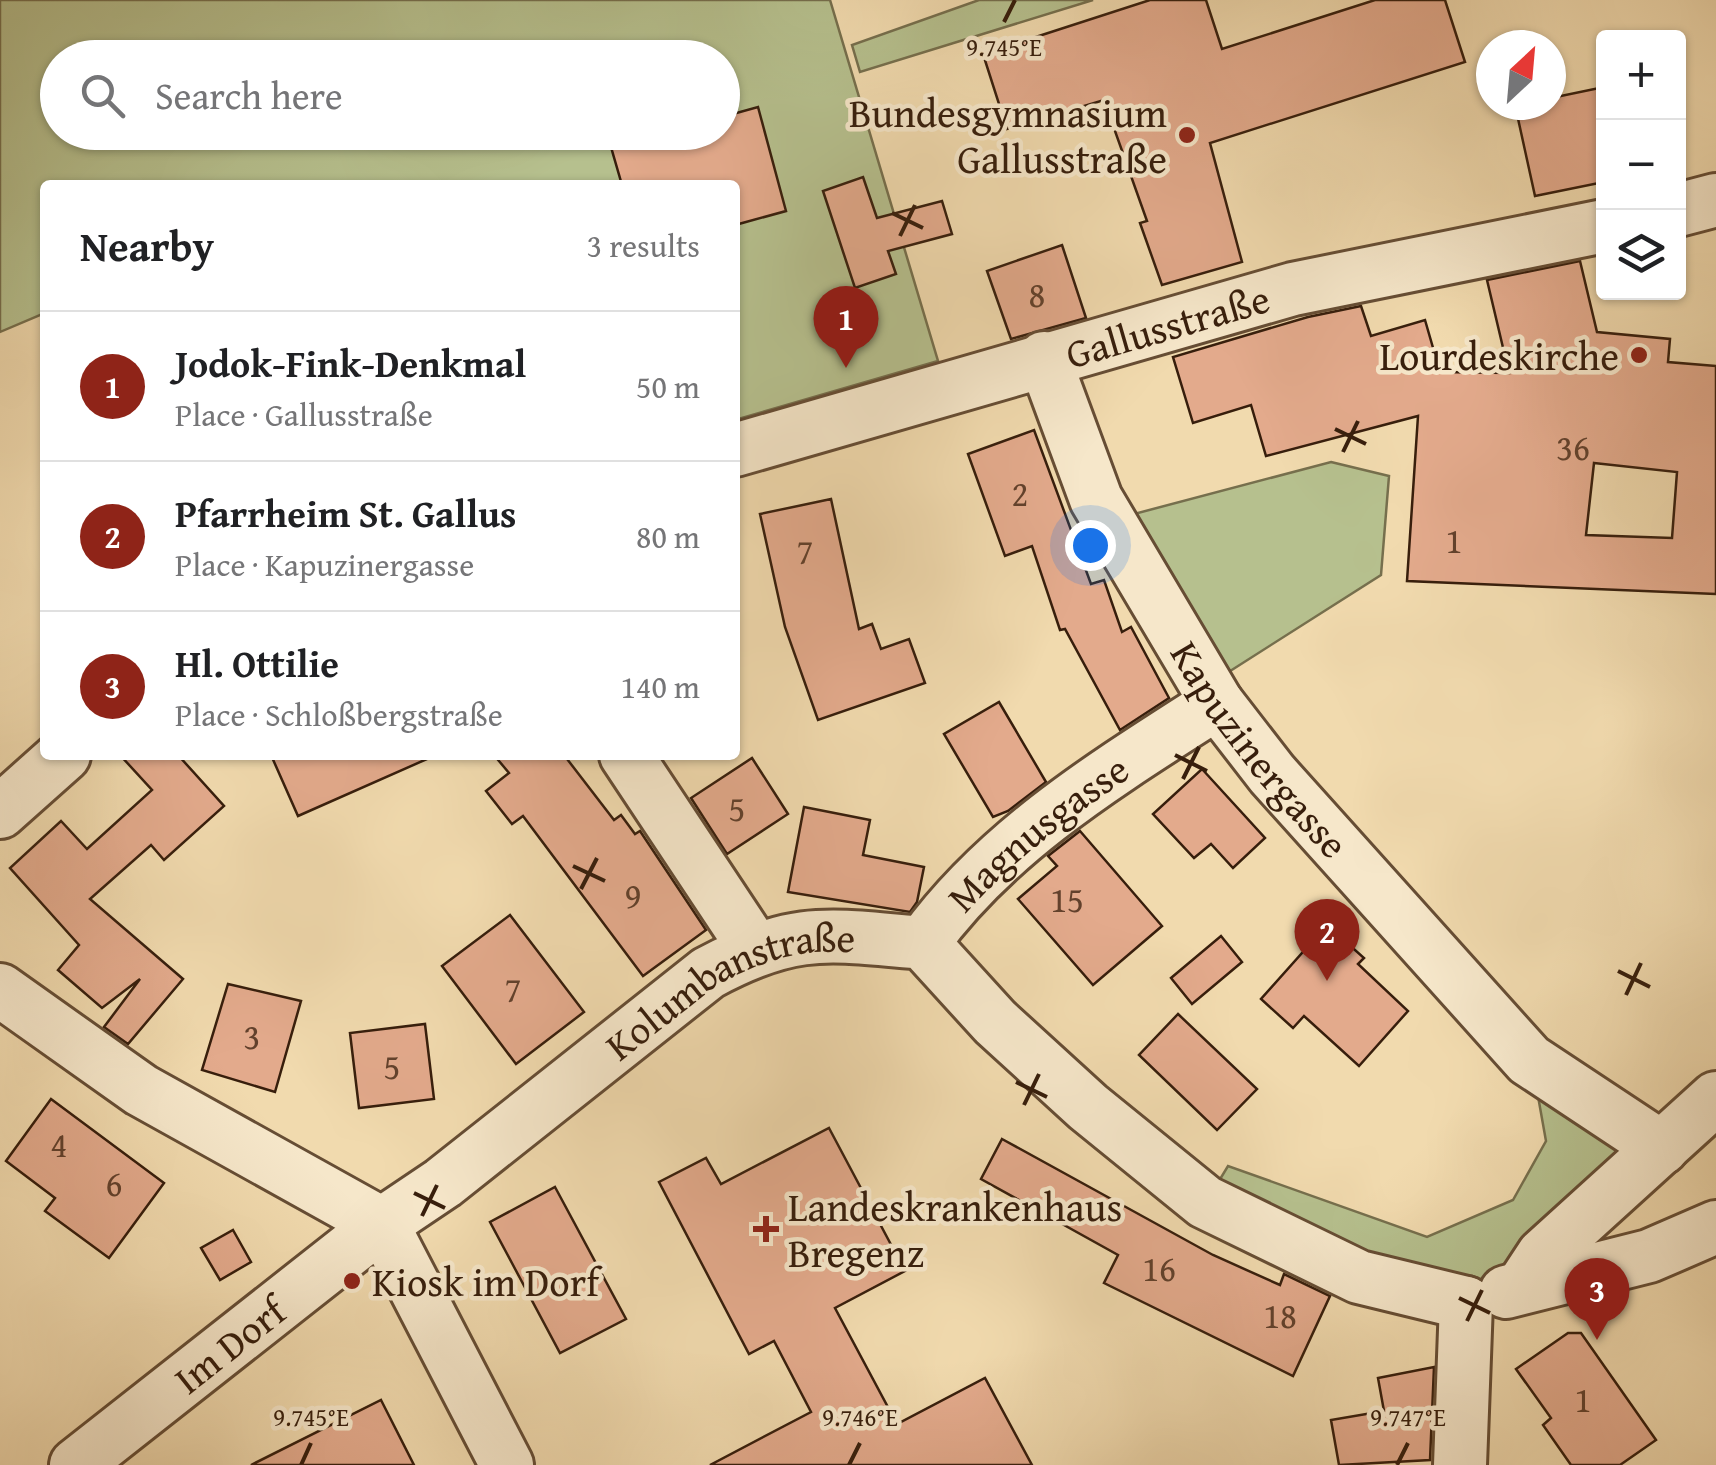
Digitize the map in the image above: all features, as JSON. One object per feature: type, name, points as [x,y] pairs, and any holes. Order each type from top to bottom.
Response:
[{"type":"street","points":[[1686,208],[1716,200]]},
{"type":"street","name":"Gallusstraße","points":[[740,449],[1293,289],[1596,228]]},
{"type":"street","name":"Kapuzinergasse","points":[[1044,358],[1096,499],[1217,703],[1316,826],[1529,1060],[1662,1148]]},
{"type":"street","name":"Magnusgasse","points":[[922,943],[942,915],[1063,802],[1217,703]]},
{"type":"street","points":[[0,812],[58,760]]},
{"type":"street","points":[[629,760],[754,948]]},
{"type":"street","name":"Kolumbanstraße","points":[[382,1224],[443,1182],[708,972],[754,948],[794,936],[922,943],[995,1022],[1088,1108],[1205,1202],[1359,1277],[1466,1303]]},
{"type":"street","points":[[0,990],[142,1090],[382,1224],[508,1465]]},
{"type":"street","points":[[1522,1287],[1542,1255],[1716,1098]]},
{"type":"street","name":"Im Dorf","points":[[76,1465],[382,1224]]},
{"type":"street","points":[[1460,1465],[1466,1303],[1649,1256],[1716,1227]]},
{"type":"green space","points":[[0,0],[830,0],[938,361],[740,419],[740,180],[40,180],[40,315],[0,332]]},
{"type":"green space","points":[[979,0],[1093,0],[860,72],[852,45]]},
{"type":"green space","points":[[1331,462],[1389,476],[1381,575],[1227,673],[1134,514]]},
{"type":"green space","points":[[1536,1085],[1637,1154],[1518,1264],[1463,1286],[1361,1267],[1211,1194],[1228,1166],[1427,1237],[1513,1200],[1546,1141]]},
{"type":"building","points":[[1150,0],[1206,0],[1222,49],[1375,0],[1445,0],[1465,62],[1210,143],[1242,262],[1162,285],[1140,223],[1147,221],[1104,100],[1007,129],[983,54]]},
{"type":"building","points":[[1596,89],[1596,184],[1535,196],[1518,120],[1566,120],[1566,95]]},
{"type":"building","points":[[758,107],[786,211],[740,224],[740,180],[621,180],[612,150],[740,150],[740,112]]},
{"type":"building","points":[[863,177],[877,218],[942,201],[952,234],[888,251],[896,274],[855,288],[823,191]]},
{"type":"building","points":[[1062,245],[1086,318],[1011,339],[987,271]]},
{"type":"building","points":[[1580,261],[1597,332],[1670,339],[1668,362],[1716,366],[1716,594],[1407,581],[1418,416],[1266,456],[1251,405],[1193,423],[1173,357],[1308,317],[1361,306],[1371,336],[1425,320],[1440,372],[1509,373],[1487,280]],"holes":[[[1594,463],[1677,472],[1672,538],[1586,535]]]},
{"type":"building","points":[[1034,430],[1091,584],[1104,580],[1122,632],[1131,627],[1169,698],[1120,730],[1065,629],[1060,630],[1032,546],[1005,556],[968,454]]},
{"type":"building","points":[[831,499],[859,629],[872,624],[881,649],[909,639],[925,683],[818,720],[785,627],[760,514]]},
{"type":"building","points":[[999,702],[1046,782],[1008,811],[993,817],[944,734]]},
{"type":"building","points":[[752,758],[788,814],[727,854],[691,798]]},
{"type":"building","points":[[125,760],[183,760],[224,806],[164,860],[151,845],[90,899],[183,979],[128,1044],[104,1027],[140,979],[102,1008],[58,970],[79,945],[10,868],[61,821],[87,849],[152,790]]},
{"type":"building","points":[[273,760],[425,760],[298,816]]},
{"type":"building","points":[[498,760],[568,760],[614,820],[621,815],[635,834],[640,831],[706,930],[643,976],[523,816],[512,824],[486,791],[509,773]]},
{"type":"building","points":[[1202,769],[1265,838],[1233,868],[1211,844],[1194,858],[1153,814]]},
{"type":"building","points":[[804,807],[870,820],[863,855],[924,867],[917,902],[910,912],[788,892]]},
{"type":"building","points":[[1080,831],[1162,926],[1093,985],[1018,899],[1057,866],[1048,856]]},
{"type":"building","points":[[510,915],[584,1012],[516,1064],[442,966]]},
{"type":"building","points":[[1327,925],[1364,958],[1358,964],[1408,1011],[1359,1066],[1304,1016],[1293,1028],[1261,999]]},
{"type":"building","points":[[1221,936],[1242,962],[1192,1004],[1171,978]]},
{"type":"building","points":[[228,984],[301,1001],[275,1092],[202,1070]]},
{"type":"building","points":[[1178,1014],[1257,1089],[1217,1130],[1139,1055]]},
{"type":"building","points":[[425,1024],[434,1099],[359,1108],[350,1033]]},
{"type":"building","points":[[51,1099],[164,1183],[109,1258],[45,1211],[55,1198],[6,1161]]},
{"type":"building","points":[[829,1128],[905,1271],[835,1308],[897,1424],[985,1378],[1032,1465],[710,1465],[811,1412],[774,1341],[749,1354],[659,1182],[706,1158],[721,1184]]},
{"type":"building","points":[[1002,1139],[1213,1255],[1280,1285],[1284,1274],[1330,1296],[1293,1376],[1104,1283],[1118,1255],[981,1179]]},
{"type":"building","points":[[555,1187],[626,1319],[560,1353],[490,1222]]},
{"type":"building","points":[[233,1230],[251,1262],[220,1280],[201,1248]]},
{"type":"building","points":[[1568,1333],[1581,1333],[1656,1440],[1620,1465],[1571,1465],[1543,1425],[1551,1418],[1516,1369]]},
{"type":"building","points":[[1434,1367],[1430,1460],[1339,1465],[1331,1420],[1384,1411],[1378,1378]]},
{"type":"building","points":[[381,1400],[414,1465],[251,1465]]},
{"type":"place","name":"Bundesgymnasium Gallusstraße","points":[[1187,135]]},
{"type":"place","name":"Lourdeskirche","points":[[1639,355]]},
{"type":"place","name":"Jodok-Fink-Denkmal","points":[[846,368]]},
{"type":"place","name":"Pfarrheim St. Gallus","points":[[1327,981]]},
{"type":"place","name":"Landeskrankenhaus Bregenz","points":[[766,1229]]},
{"type":"place","name":"Kiosk im Dorf","points":[[352,1281]]},
{"type":"place","name":"Hl. Ottilie","points":[[1597,1340]]}]
